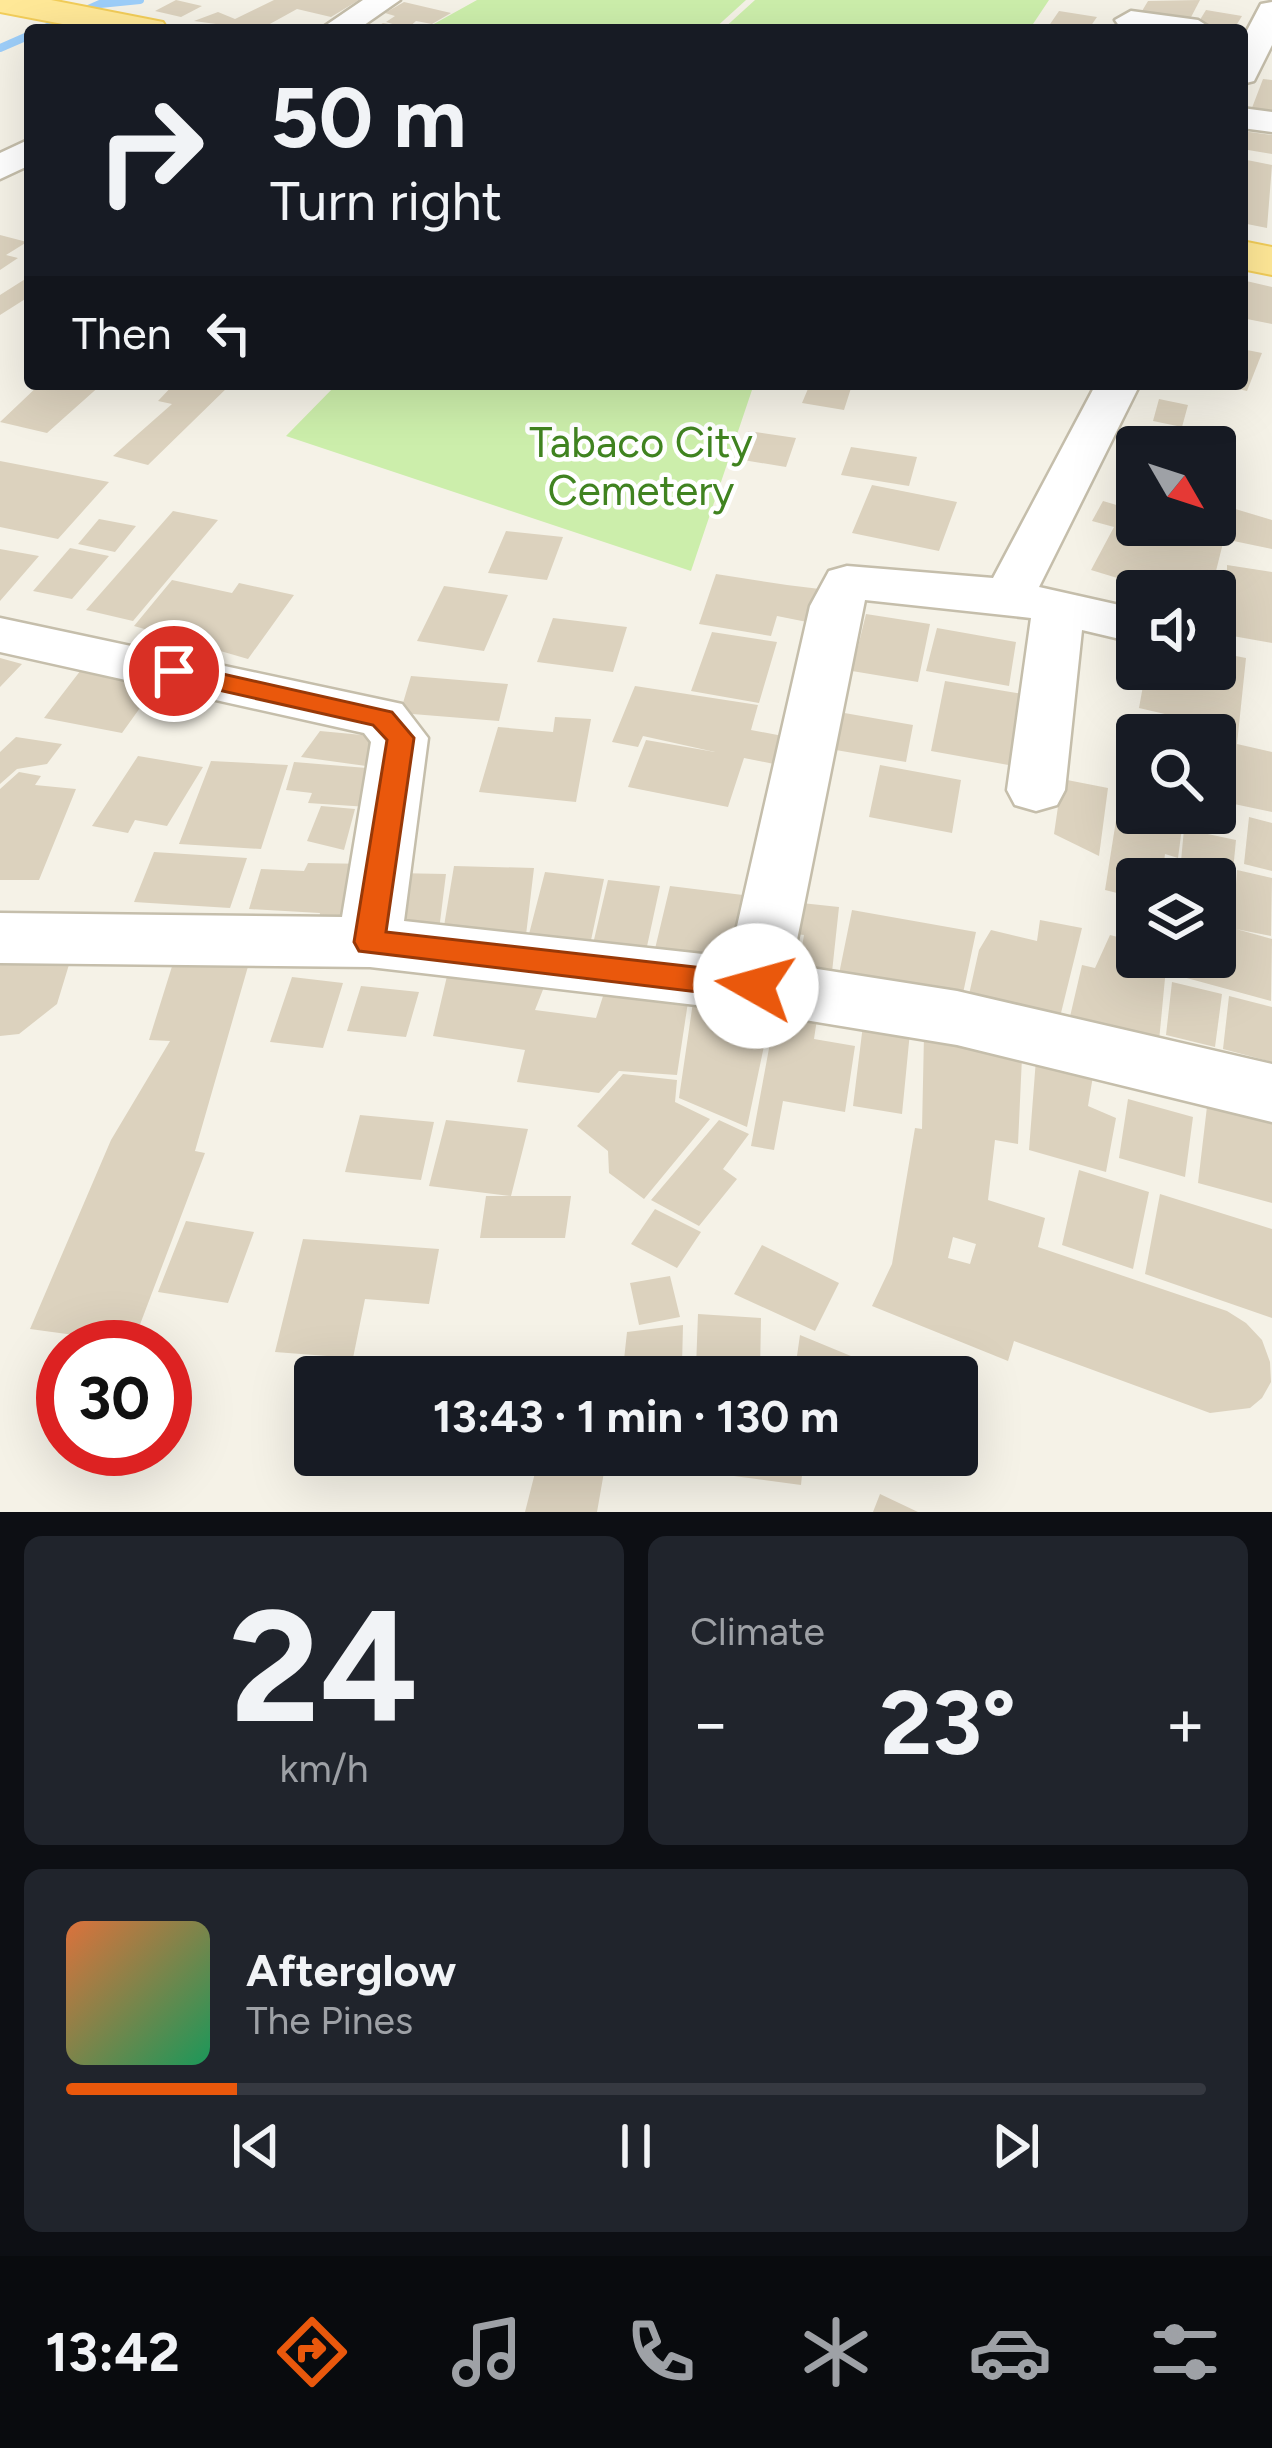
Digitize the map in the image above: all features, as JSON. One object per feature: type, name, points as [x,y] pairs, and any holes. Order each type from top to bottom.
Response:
[{"type":"main road","points":[[0,1],[121,24]]},
{"type":"street","points":[[345,24],[386,0]]},
{"type":"street","points":[[1128,16],[1168,24]]},
{"type":"street","points":[[1036,790],[1034,602],[1116,390]]},
{"type":"street","points":[[756,986],[836,606],[847,582],[1034,602],[1116,621]]},
{"type":"street","points":[[0,635],[382,718],[400,738],[370,942]]},
{"type":"street","points":[[0,938],[370,942],[756,986],[957,1018],[1272,1093]]},
{"type":"green space","points":[[477,0],[746,0],[720,24],[434,24]]},
{"type":"green space","points":[[755,0],[1049,0],[1033,24],[729,24]]},
{"type":"green space","name":"Tabaco City Cemetery","points":[[331,390],[752,390],[691,571],[286,436]]},
{"type":"building","points":[[176,0],[202,6],[181,17],[155,11]]},
{"type":"building","points":[[274,0],[359,0],[331,17],[297,9],[270,24],[194,21],[218,12],[235,19]]},
{"type":"building","points":[[1200,0],[1189,21],[1139,16],[1148,1]]},
{"type":"building","points":[[404,2],[451,13],[432,24],[392,24],[386,22],[395,16],[385,13]]},
{"type":"building","points":[[1206,10],[1242,16],[1237,24],[1198,23]]},
{"type":"building","points":[[1059,11],[1097,17],[1092,24],[1050,24]]},
{"type":"building","points":[[1263,79],[1272,80],[1272,117],[1250,113]]},
{"type":"building","points":[[1248,132],[1272,135],[1272,154],[1248,150]]},
{"type":"building","points":[[1248,160],[1272,165],[1267,228],[1248,224]]},
{"type":"building","points":[[0,235],[24,241],[6,255],[18,258],[0,270]]},
{"type":"building","points":[[24,280],[24,300],[0,315],[0,295]]},
{"type":"building","points":[[1248,281],[1272,287],[1272,324],[1248,319]]},
{"type":"building","points":[[1248,350],[1262,353],[1248,388]]},
{"type":"building","points":[[34,390],[95,390],[47,433],[0,422]]},
{"type":"building","points":[[168,390],[225,390],[148,465],[113,456],[172,404],[158,401]]},
{"type":"building","points":[[807,390],[850,390],[844,410],[802,403]]},
{"type":"building","points":[[1159,399],[1188,405],[1182,426],[1153,421]]},
{"type":"building","points":[[748,431],[796,438],[786,467],[737,459]]},
{"type":"building","points":[[851,447],[917,457],[909,486],[841,475]]},
{"type":"building","points":[[0,461],[109,482],[58,539],[0,527]]},
{"type":"building","points":[[872,485],[957,502],[939,551],[852,533]]},
{"type":"building","points":[[1103,501],[1116,505],[1116,546],[1222,546],[1216,570],[1116,570],[1116,578],[1091,570],[1114,527],[1092,521]]},
{"type":"building","points":[[1236,509],[1272,520],[1272,549],[1236,542]]},
{"type":"building","points":[[173,511],[218,520],[133,621],[86,610]]},
{"type":"building","points":[[99,519],[136,526],[115,552],[78,544]]},
{"type":"building","points":[[506,531],[563,537],[547,580],[488,573]]},
{"type":"building","points":[[70,548],[109,556],[72,599],[33,591]]},
{"type":"building","points":[[0,549],[39,556],[0,601]]},
{"type":"building","points":[[1227,565],[1272,572],[1272,643],[1236,637],[1236,570],[1227,570]]},
{"type":"building","points":[[716,574],[828,590],[817,624],[777,616],[771,636],[699,624]]},
{"type":"building","points":[[172,580],[232,593],[239,583],[294,595],[248,659],[134,626]]},
{"type":"building","points":[[444,586],[508,595],[484,651],[417,641]]},
{"type":"building","points":[[866,614],[930,624],[918,682],[852,671]]},
{"type":"building","points":[[553,618],[627,627],[613,672],[537,662]]},
{"type":"building","points":[[937,628],[1016,642],[1009,686],[926,671]]},
{"type":"building","points":[[712,632],[777,642],[759,703],[691,691]]},
{"type":"building","points":[[1236,656],[1246,658],[1237,744],[1272,752],[1272,812],[1236,804],[1236,714],[1165,714],[1139,708],[1142,690],[1236,690]]},
{"type":"building","points":[[0,658],[22,664],[0,687]]},
{"type":"building","points":[[84,666],[160,680],[122,733],[44,718]]},
{"type":"building","points":[[411,676],[508,684],[499,721],[400,713]]},
{"type":"building","points":[[945,681],[1035,696],[1025,768],[931,751]]},
{"type":"building","points":[[635,686],[758,705],[751,730],[783,736],[774,764],[744,758],[728,807],[628,787],[646,740],[715,752],[643,736],[638,747],[612,742]]},
{"type":"building","points":[[833,711],[913,725],[906,762],[824,748]]},
{"type":"building","points":[[555,717],[591,719],[576,802],[479,792],[498,727],[553,732]]},
{"type":"building","points":[[320,731],[373,736],[366,766],[301,757]]},
{"type":"building","points":[[16,737],[62,744],[47,764],[17,769],[0,784],[0,752]]},
{"type":"building","points":[[138,756],[203,767],[167,826],[135,820],[128,833],[92,826]]},
{"type":"building","points":[[211,761],[288,765],[261,849],[179,844]]},
{"type":"building","points":[[294,762],[379,769],[368,807],[308,803],[312,793],[286,790]]},
{"type":"building","points":[[880,765],[961,780],[952,833],[869,817]]},
{"type":"building","points":[[19,772],[41,776],[35,785],[76,789],[39,880],[0,880],[0,789]]},
{"type":"building","points":[[1062,779],[1108,788],[1099,856],[1054,834]]},
{"type":"building","points":[[321,806],[355,809],[344,850],[307,841]]},
{"type":"building","points":[[1249,817],[1272,823],[1272,871],[1244,864]]},
{"type":"building","points":[[1116,820],[1116,834],[1181,834],[1178,858],[1165,854],[1165,858],[1116,858],[1116,893],[1105,890]]},
{"type":"building","points":[[1184,834],[1236,840],[1234,858],[1181,858]]},
{"type":"building","points":[[154,852],[247,858],[230,908],[134,902]]},
{"type":"building","points":[[308,863],[373,864],[363,927],[318,924],[320,913],[249,909],[261,869],[304,871]]},
{"type":"building","points":[[454,866],[534,868],[526,935],[443,932]]},
{"type":"building","points":[[1237,870],[1272,878],[1271,936],[1236,929]]},
{"type":"building","points":[[545,872],[604,879],[590,945],[528,938]]},
{"type":"building","points":[[394,873],[446,874],[439,930],[385,930]]},
{"type":"building","points":[[608,880],[660,886],[646,951],[593,944]]},
{"type":"building","points":[[670,886],[751,896],[744,962],[654,953]]},
{"type":"building","points":[[792,902],[839,907],[832,972],[798,970],[804,935],[789,933]]},
{"type":"building","points":[[852,910],[976,932],[962,998],[839,974]]},
{"type":"building","points":[[1040,920],[1082,928],[1060,1017],[968,999],[979,950],[991,930],[1037,941]]},
{"type":"building","points":[[1236,929],[1272,939],[1271,1001],[1187,978],[1236,978]]},
{"type":"building","points":[[1110,935],[1116,937],[1116,978],[1165,978],[1159,1041],[1069,1021],[1082,965],[1095,968]]},
{"type":"building","points":[[71,958],[57,1004],[19,1034],[0,1036],[0,961]]},
{"type":"building","points":[[174,960],[249,963],[195,1151],[205,1153],[142,1320],[36,1320],[36,1330],[30,1329],[111,1140],[170,1041],[149,1040]]},
{"type":"building","points":[[447,976],[544,987],[535,1010],[596,1018],[604,993],[688,1002],[677,1075],[619,1071],[599,1093],[517,1082],[525,1050],[433,1036]]},
{"type":"building","points":[[292,977],[343,983],[323,1048],[270,1042]]},
{"type":"building","points":[[1172,982],[1222,994],[1215,1047],[1166,1035]]},
{"type":"building","points":[[361,986],[419,992],[406,1037],[347,1031]]},
{"type":"building","points":[[1229,996],[1272,1007],[1272,1062],[1223,1049]]},
{"type":"building","points":[[693,1002],[772,1008],[747,1127],[679,1098]]},
{"type":"building","points":[[777,1005],[818,1012],[814,1039],[855,1046],[845,1112],[783,1101],[774,1150],[751,1146]]},
{"type":"building","points":[[863,1025],[910,1032],[902,1114],[853,1106]]},
{"type":"building","points":[[924,1035],[1022,1057],[1018,1144],[995,1140],[988,1200],[1045,1218],[1038,1247],[1227,1311],[1246,1323],[1262,1340],[1270,1362],[1271,1382],[1262,1398],[1250,1408],[1210,1413],[1014,1341],[1008,1361],[872,1306],[892,1264],[915,1128],[922,1129]],"holes":[[[953,1237],[976,1244],[970,1264],[948,1258]]]},
{"type":"building","points":[[1036,1059],[1094,1070],[1088,1106],[1116,1118],[1106,1172],[1029,1150]]},
{"type":"building","points":[[623,1074],[677,1080],[675,1102],[710,1119],[644,1199],[609,1173],[608,1151],[577,1126]]},
{"type":"building","points":[[1208,1098],[1272,1115],[1272,1203],[1198,1183]]},
{"type":"building","points":[[1128,1099],[1193,1117],[1185,1177],[1119,1158]]},
{"type":"building","points":[[360,1115],[434,1122],[421,1180],[345,1172]]},
{"type":"building","points":[[446,1120],[528,1129],[511,1196],[429,1186]]},
{"type":"building","points":[[719,1120],[749,1134],[723,1169],[737,1179],[699,1226],[651,1200]]},
{"type":"building","points":[[1079,1170],[1149,1192],[1133,1269],[1062,1245]]},
{"type":"building","points":[[1160,1194],[1272,1229],[1272,1318],[1145,1274]]},
{"type":"building","points":[[486,1196],[571,1196],[565,1238],[480,1238]]},
{"type":"building","points":[[655,1209],[701,1232],[677,1268],[631,1244]]},
{"type":"building","points":[[186,1221],[254,1232],[228,1303],[158,1292]]},
{"type":"building","points":[[303,1239],[439,1249],[429,1304],[365,1299],[353,1356],[275,1352]]},
{"type":"building","points":[[762,1245],[839,1283],[815,1331],[734,1294]]},
{"type":"building","points":[[670,1276],[680,1317],[639,1325],[630,1283]]},
{"type":"building","points":[[698,1314],[761,1318],[760,1356],[696,1356]]},
{"type":"building","points":[[683,1325],[682,1356],[624,1356],[627,1332]]},
{"type":"building","points":[[800,1335],[851,1356],[797,1356]]},
{"type":"building","points":[[534,1476],[603,1476],[597,1512],[525,1512]]},
{"type":"building","points":[[734,1476],[802,1476],[801,1485]]},
{"type":"building","points":[[880,1494],[918,1512],[873,1512]]},
{"type":"waterway","points":[[55,24],[100,4],[140,0]]},
{"type":"waterway","points":[[0,48],[24,38]]},
{"type":"route","points":[[174,671],[382,718],[400,738],[370,942],[756,986]]}]
